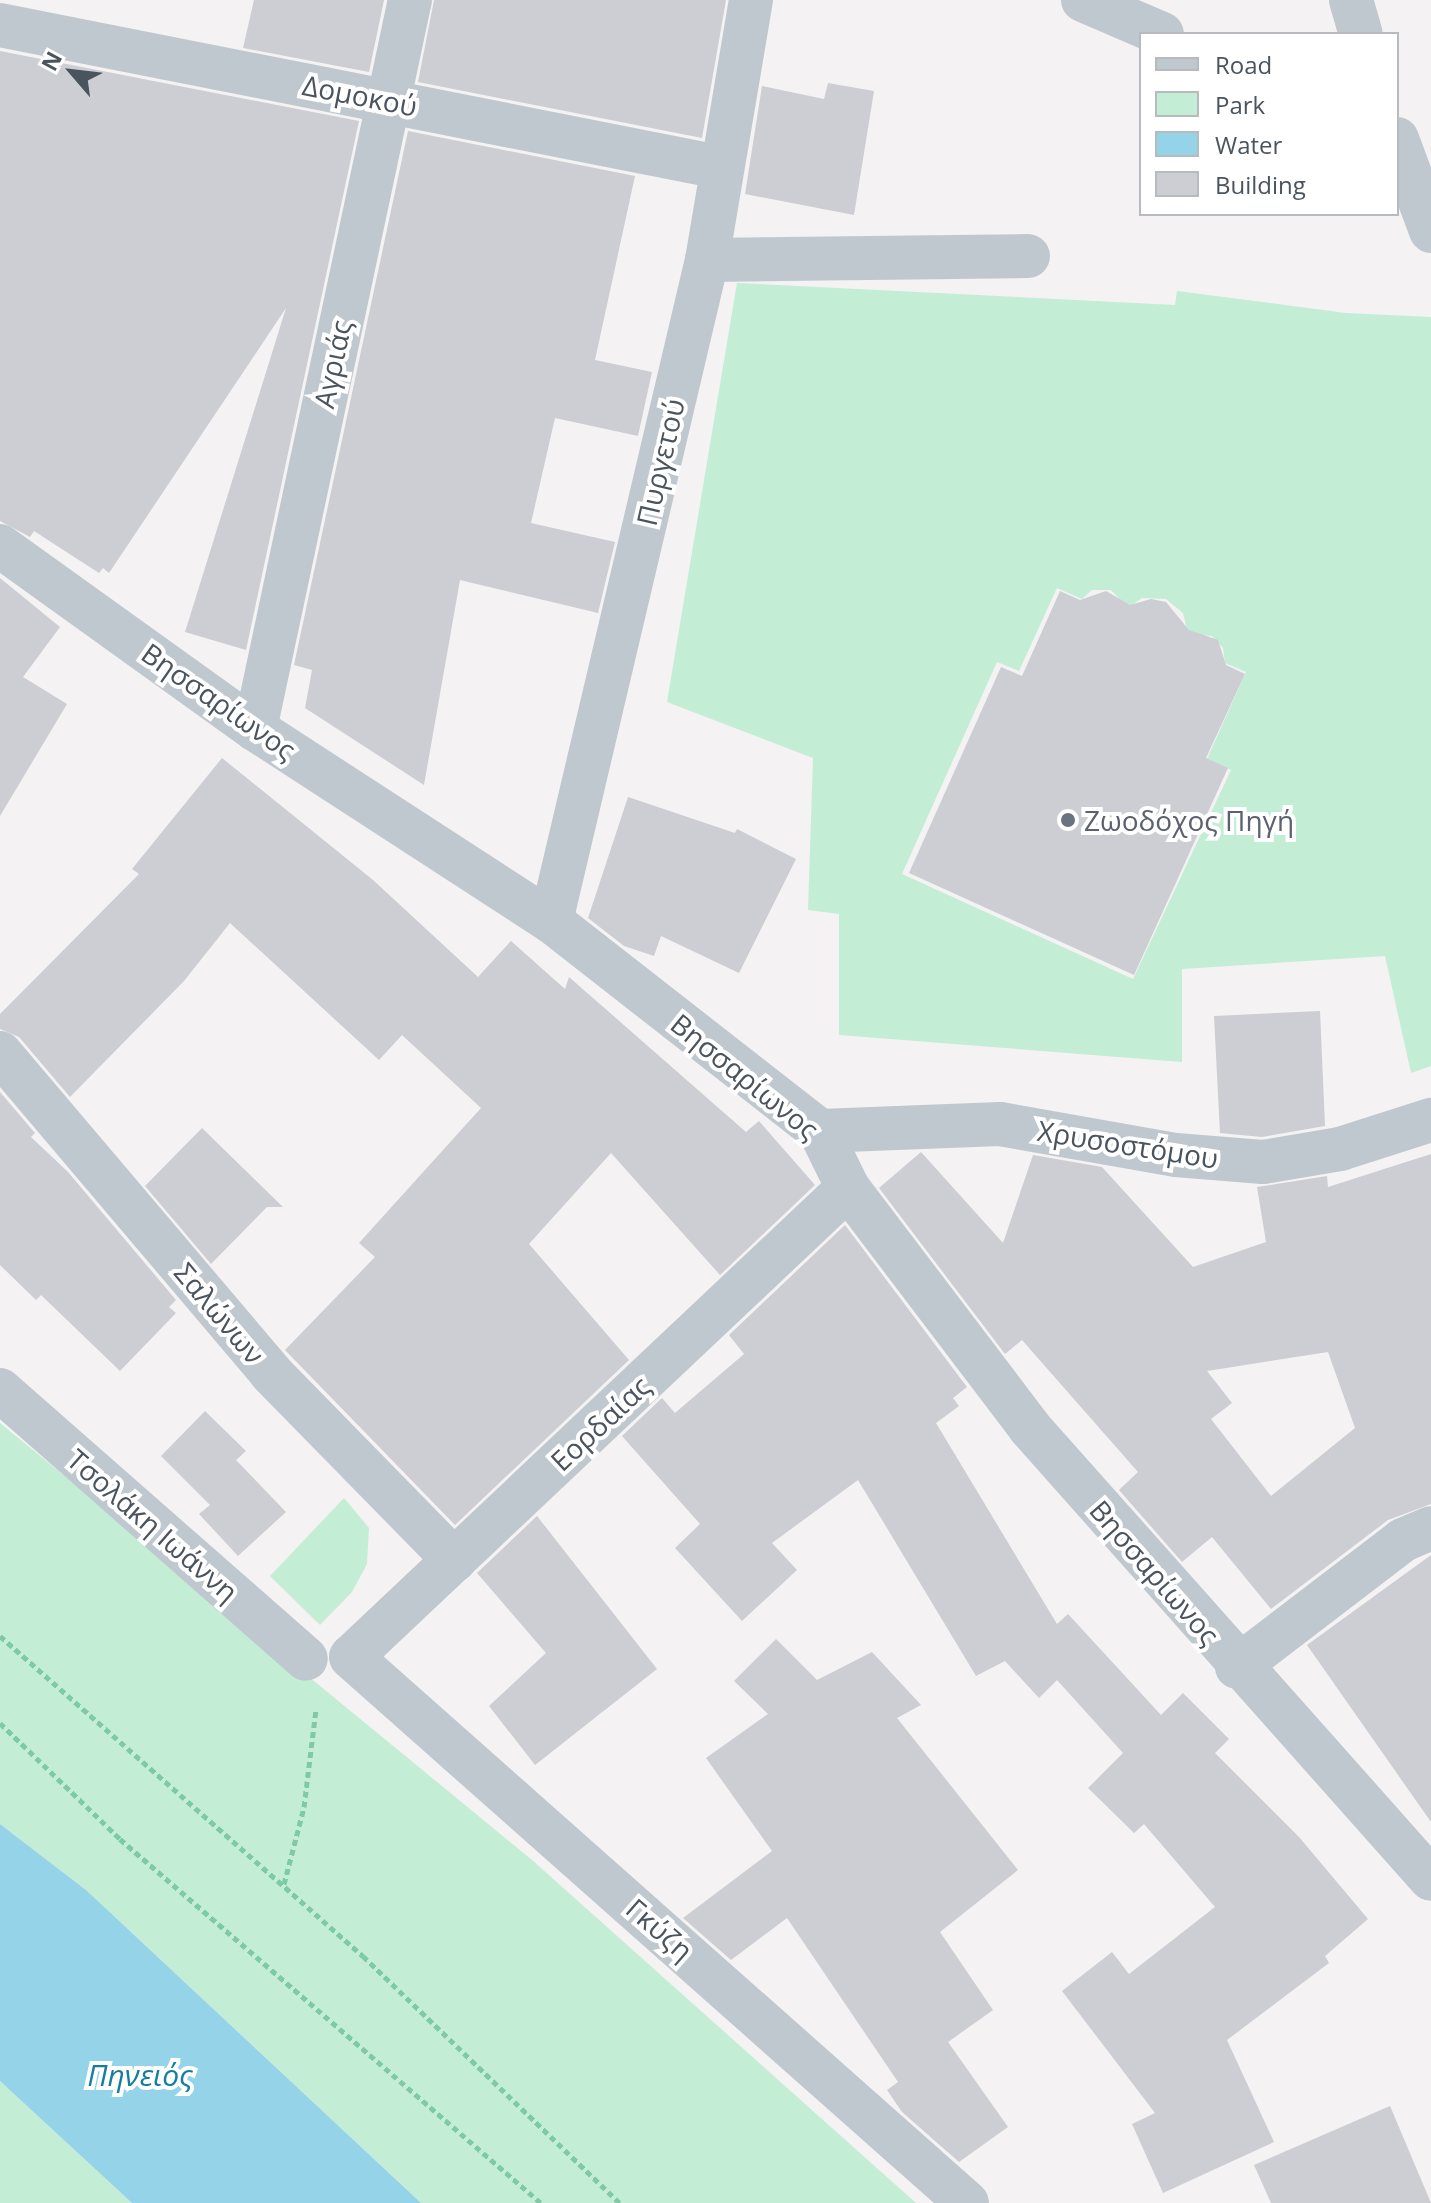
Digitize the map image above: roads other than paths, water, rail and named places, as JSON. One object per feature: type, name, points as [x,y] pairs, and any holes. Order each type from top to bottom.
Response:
[{"type":"street","name":"Αγριάς","points":[[255,729],[410,0]]},
{"type":"street","name":"Πυργετού","points":[[551,921],[707,260],[719,167],[751,0]]},
{"type":"street","points":[[1083,0],[1157,32]]},
{"type":"street","points":[[1351,0],[1360,32]]},
{"type":"street","name":"Δομοκού","points":[[0,25],[719,167]]},
{"type":"street","points":[[1399,144],[1431,231]]},
{"type":"street","points":[[707,260],[1028,256]]},
{"type":"street","name":"Βησσαρίωνος","points":[[0,546],[255,729],[551,921],[820,1131],[848,1188],[1030,1428],[1237,1667],[1431,1879]]},
{"type":"street","name":"Σαλώνων","points":[[0,1053],[271,1373],[454,1560]]},
{"type":"street","name":"Χρυσοστόμου","points":[[820,1131],[1000,1124],[1176,1155],[1263,1162],[1340,1149],[1431,1120]]},
{"type":"street","name":"Εορδαίας","points":[[351,1657],[848,1188]]},
{"type":"street","name":"Τσολάκη Ιωάννη","points":[[0,1390],[306,1659]]},
{"type":"street","points":[[1237,1667],[1403,1540],[1431,1528]]},
{"type":"street","name":"Γκύζη","points":[[351,1657],[967,2203]]},
{"type":"water","name":"Πηνειός","points":[[0,1824],[86,1890],[421,2203],[132,2203],[0,2081]]},
{"type":"place","name":"Ζωοδόχος Πηγή","points":[[1068,820]]}]
